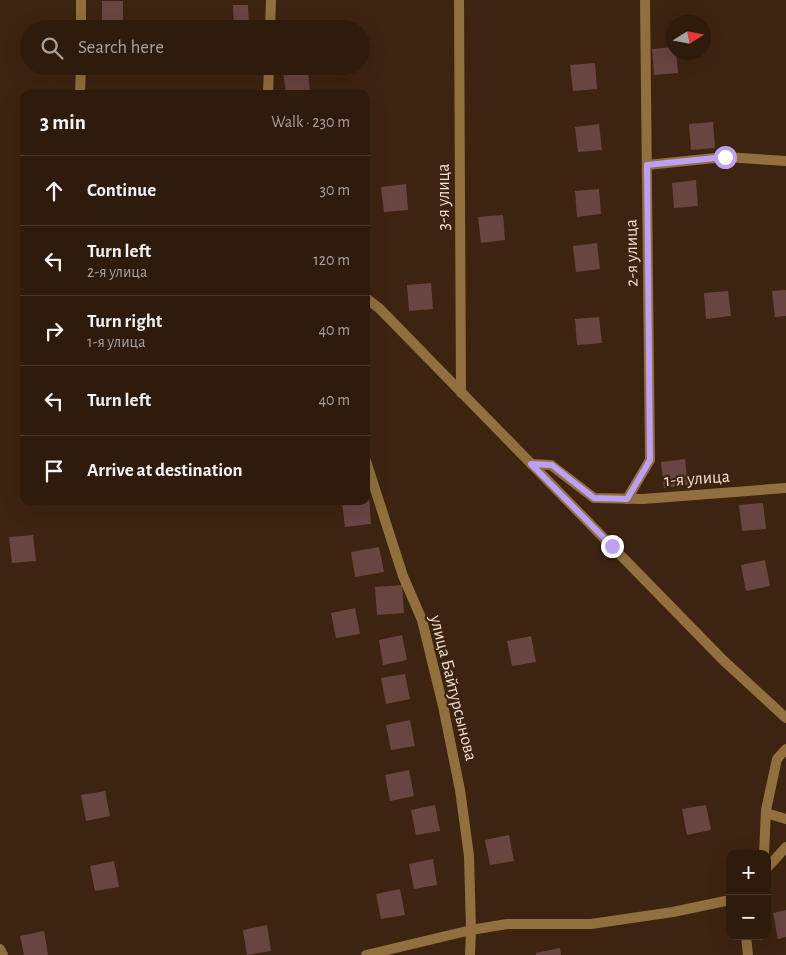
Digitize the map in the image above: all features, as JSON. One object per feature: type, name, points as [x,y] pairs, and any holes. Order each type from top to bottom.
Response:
[{"type":"street","points":[[82,0],[82,20]]},
{"type":"street","points":[[270,20],[271,0]]},
{"type":"street","name":"3-я улица","points":[[459,0],[461,393]]},
{"type":"street","name":"2-я улица","points":[[627,499],[650,460],[645,0]]},
{"type":"street","points":[[80,90],[81,75]]},
{"type":"street","points":[[268,90],[269,75]]},
{"type":"street","points":[[647,165],[725,157],[786,161]]},
{"type":"street","points":[[370,301],[380,309],[723,660],[786,718]]},
{"type":"street","name":"1-я улица","points":[[531,464],[552,465],[594,498],[644,499],[786,488]]},
{"type":"street","name":"улица Байтурсынова","points":[[370,473],[403,576],[422,620],[443,706],[460,790],[469,856],[470,955]]},
{"type":"street","points":[[764,850],[766,813],[777,759],[786,749]]},
{"type":"street","points":[[766,813],[786,820]]},
{"type":"street","points":[[771,864],[786,847]]},
{"type":"street","points":[[366,955],[471,930],[507,924],[591,924],[673,912],[726,901]]},
{"type":"street","points":[[746,940],[748,955]]},
{"type":"street","points":[[0,949],[4,955]]},
{"type":"building","points":[[102,1],[123,1],[123,20],[102,20]]},
{"type":"building","points":[[233,5],[248,5],[249,20],[234,20]]},
{"type":"building","points":[[666,48],[666,60],[677,60],[678,73],[654,75],[652,49]]},
{"type":"building","points":[[595,63],[597,89],[573,91],[570,65]]},
{"type":"building","points":[[284,75],[308,75],[310,90],[285,90]]},
{"type":"building","points":[[713,122],[715,148],[691,150],[689,124]]},
{"type":"building","points":[[599,124],[602,150],[578,152],[575,127]]},
{"type":"building","points":[[696,180],[698,206],[674,208],[672,183]]},
{"type":"building","points":[[406,184],[408,210],[384,212],[381,187]]},
{"type":"building","points":[[599,189],[601,214],[577,217],[575,191]]},
{"type":"building","points":[[503,215],[505,240],[481,243],[478,217]]},
{"type":"building","points":[[597,243],[600,269],[576,272],[573,246]]},
{"type":"building","points":[[431,283],[433,309],[409,311],[407,285]]},
{"type":"building","points":[[786,290],[786,316],[775,317],[772,291]]},
{"type":"building","points":[[728,291],[731,316],[706,319],[704,293]]},
{"type":"building","points":[[599,317],[602,343],[577,345],[575,319]]},
{"type":"building","points":[[685,459],[688,485],[664,488],[661,462]]},
{"type":"building","points":[[763,503],[766,529],[742,531],[739,505]]},
{"type":"building","points":[[342,505],[370,505],[371,524],[345,527]]},
{"type":"building","points":[[33,535],[36,561],[12,563],[9,537]]},
{"type":"building","points":[[379,547],[384,572],[355,577],[351,552]]},
{"type":"building","points":[[765,560],[770,586],[746,591],[741,565]]},
{"type":"building","points":[[402,585],[404,613],[377,615],[375,587]]},
{"type":"building","points":[[355,608],[360,634],[336,638],[331,613]]},
{"type":"building","points":[[402,635],[407,660],[383,665],[379,640]]},
{"type":"building","points":[[531,636],[536,662],[512,666],[507,641]]},
{"type":"building","points":[[405,674],[410,699],[386,704],[381,678]]},
{"type":"building","points":[[410,720],[415,746],[391,750],[386,725]]},
{"type":"building","points":[[409,770],[414,796],[390,801],[385,775]]},
{"type":"building","points":[[105,791],[110,816],[86,821],[81,795]]},
{"type":"building","points":[[435,805],[440,831],[416,835],[411,810]]},
{"type":"building","points":[[706,805],[711,830],[687,835],[682,809]]},
{"type":"building","points":[[509,835],[514,861],[490,865],[485,840]]},
{"type":"building","points":[[433,859],[437,885],[414,889],[409,864]]},
{"type":"building","points":[[114,861],[119,887],[95,891],[90,866]]},
{"type":"building","points":[[400,889],[405,915],[381,919],[376,894]]},
{"type":"building","points":[[786,910],[786,937],[778,939],[773,913]]},
{"type":"building","points":[[267,925],[271,951],[247,955],[243,930]]},
{"type":"building","points":[[44,931],[48,955],[24,955],[20,936]]},
{"type":"building","points":[[560,948],[561,955],[536,955],[536,953]]},
{"type":"route","points":[[612,546],[531,464],[552,465],[594,498],[627,499],[650,460],[647,165],[725,157]]}]
